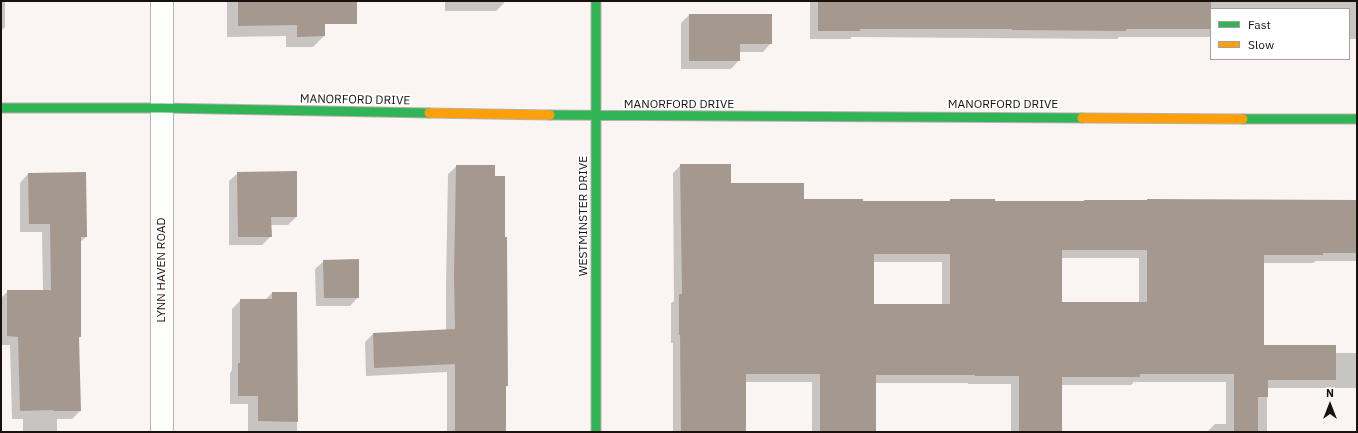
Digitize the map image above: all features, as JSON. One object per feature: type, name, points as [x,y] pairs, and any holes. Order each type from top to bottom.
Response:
[{"type":"street","name":"LYNN HAVEN ROAD","points":[[162,1],[162,432]]},
{"type":"street","name":"WESTMINSTER DRIVE","points":[[596,1],[596,432]]},
{"type":"street","name":"MANORFORD DRIVE","points":[[1,108],[162,108],[596,116],[1357,119]]},
{"type":"building","points":[[238,1],[357,1],[357,24],[325,24],[325,36],[297,37],[297,25],[238,26]]},
{"type":"building","points":[[818,1],[1211,1],[1210,29],[1126,29],[1126,31],[860,29],[860,31],[818,31]]},
{"type":"building","points":[[689,14],[772,14],[772,44],[740,44],[740,61],[689,61]]},
{"type":"building","points":[[680,164],[731,164],[731,183],[804,183],[804,199],[863,199],[863,201],[950,201],[950,199],[995,199],[995,201],[1147,199],[1357,200],[1357,253],[1323,253],[1323,255],[1264,255],[1264,345],[1336,345],[1336,380],[1268,380],[1268,397],[1258,397],[1258,432],[1234,432],[1234,374],[1140,374],[1140,377],[1062,377],[1062,432],[1019,432],[1019,376],[876,375],[876,432],[820,432],[820,374],[746,374],[746,432],[681,432],[679,294],[682,294]],"holes":[[[1062,250],[1147,250],[1147,302],[1062,302]],[[874,254],[950,254],[950,304],[874,304]]]},
{"type":"building","points":[[456,165],[495,165],[495,176],[505,176],[508,386],[506,386],[506,432],[455,432],[455,364],[374,368],[373,333],[455,329],[454,276]]},
{"type":"building","points":[[297,171],[297,217],[271,217],[272,237],[238,237],[237,172]]},
{"type":"building","points":[[86,172],[87,237],[81,237],[81,337],[79,337],[81,411],[20,411],[18,337],[7,336],[7,290],[51,290],[50,224],[29,224],[28,173]]},
{"type":"building","points":[[359,259],[359,298],[324,298],[323,260]]},
{"type":"building","points":[[272,292],[297,292],[298,422],[258,421],[258,396],[238,396],[238,363],[240,363],[240,299],[272,299]]},
{"type":"traffic: fast","points":[[596,1],[596,432]]},
{"type":"traffic: fast","points":[[1,108],[162,108],[429,113]]},
{"type":"traffic: fast","points":[[550,115],[1082,118]]},
{"type":"traffic: fast","points":[[1243,119],[1357,119]]},
{"type":"traffic: slow","points":[[429,113],[550,115]]},
{"type":"traffic: slow","points":[[1082,118],[1243,119]]}]
